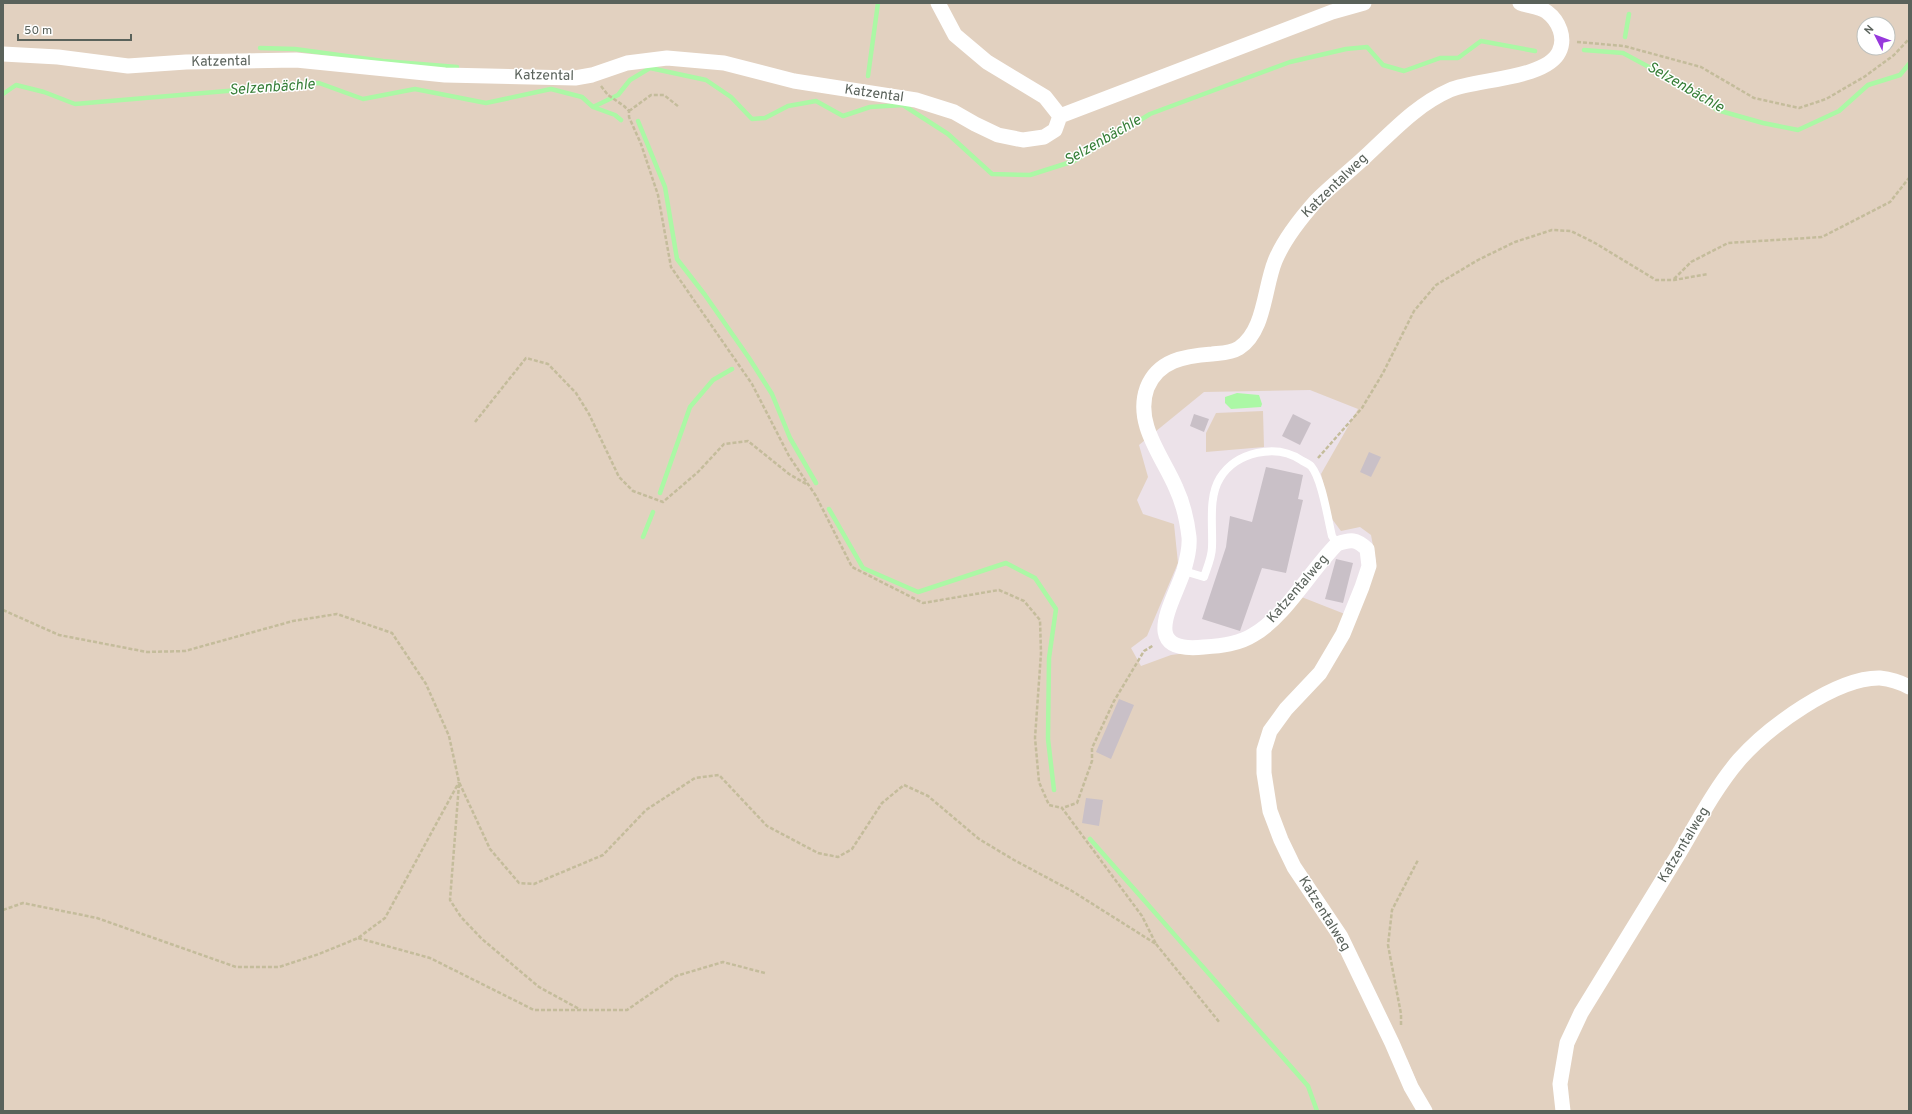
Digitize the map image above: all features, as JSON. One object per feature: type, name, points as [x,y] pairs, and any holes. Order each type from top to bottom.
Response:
[{"type":"street","points":[[938,3],[955,35],[987,62],[1044,97],[1060,116],[1332,12],[1364,3]]},
{"type":"street","points":[[1520,3],[1546,11],[1558,25],[1562,35]]},
{"type":"street","name":"Katzentalweg","points":[[1425,1111],[1411,1087],[1392,1043],[1341,937],[1294,867],[1281,840],[1270,811],[1264,773],[1264,750],[1270,731],[1286,709],[1320,673],[1343,634],[1369,566],[1367,549],[1359,541],[1347,540],[1337,544],[1265,627],[1251,637],[1224,645],[1186,649],[1177,646],[1166,637],[1164,627],[1166,617],[1184,571],[1188,554],[1189,539],[1186,516],[1177,489],[1149,434],[1145,417],[1144,400],[1154,375],[1167,363],[1188,356],[1227,353],[1240,348],[1254,332],[1275,262],[1295,226],[1317,201],[1413,111],[1451,90],[1525,73],[1548,64],[1560,51],[1562,35]]},
{"type":"street","name":"Katzental","points":[[3,54],[58,57],[128,66],[186,62],[296,60],[445,75],[575,78],[592,75],[627,63],[667,58],[724,64],[794,80],[916,100],[954,112],[998,135],[1023,140],[1044,137],[1055,130],[1060,116]]},
{"type":"street","name":"Katzentalweg","points":[[1563,1111],[1560,1084],[1568,1043],[1582,1013],[1714,795],[1739,760],[1770,730],[1812,701],[1840,688],[1880,678],[1895,680],[1909,687]]},
{"type":"lane","points":[[1184,571],[1204,577],[1212,549],[1212,514],[1220,478],[1234,463],[1254,454],[1276,450],[1296,456],[1311,466],[1319,482],[1332,536],[1337,544]]},
{"type":"path","points":[[1562,35],[1579,43],[1624,46],[1701,67],[1754,98],[1799,108],[1826,99],[1864,77],[1894,55],[1909,39]]},
{"type":"path","points":[[608,95],[629,111],[629,117],[642,144],[658,195],[671,267],[752,384],[789,456],[809,485],[852,567],[923,603],[999,590],[1024,601],[1040,620],[1041,653],[1035,738],[1039,782],[1049,805],[1062,808],[1077,803],[1092,761],[1092,748],[1114,701],[1144,651],[1166,637]]},
{"type":"path","points":[[629,111],[650,95],[664,96],[679,108]]},
{"type":"path","points":[[1674,280],[1691,262],[1728,244],[1822,237],[1890,202],[1909,178]]},
{"type":"path","points":[[1311,466],[1362,408],[1383,374],[1414,311],[1436,284],[1478,260],[1515,242],[1552,230],[1571,231],[1595,243],[1656,280],[1674,280],[1708,274]]},
{"type":"path","points":[[475,422],[526,358],[548,364],[576,393],[589,414],[619,477],[633,491],[663,502],[698,472],[724,444],[748,441],[789,474],[809,485]]},
{"type":"path","points":[[3,610],[59,635],[147,652],[185,651],[293,621],[337,614],[392,633],[426,684],[450,736],[459,782],[490,849],[519,883],[534,884],[603,855],[646,810],[696,778],[719,774],[767,826],[818,853],[838,857],[852,849],[882,803],[904,786],[928,796],[979,839],[1014,860],[1072,891],[1156,944]]},
{"type":"path","points":[[3,910],[24,903],[97,918],[236,967],[279,967],[319,954],[358,938],[385,918],[459,782]]},
{"type":"path","points":[[459,782],[450,900],[461,917],[482,939],[539,987],[582,1011]]},
{"type":"path","points":[[1062,808],[1142,916],[1156,944],[1220,1022]]},
{"type":"path","points":[[1392,1043],[1401,1036],[1401,1014],[1388,945],[1392,910],[1418,860]]},
{"type":"path","points":[[358,938],[430,958],[534,1010],[627,1010],[676,976],[723,962],[765,973]]},
{"type":"shaded area","points":[[3,3],[1909,3],[1909,1111],[1429,1111],[1407,1059],[1396,1070],[1420,1111],[3,1111]],"holes":[[[1310,390],[1358,409],[1321,474],[1332,519],[1341,531],[1360,527],[1371,535],[1376,562],[1355,618],[1299,596],[1225,648],[1171,655],[1141,666],[1131,648],[1147,636],[1178,563],[1174,524],[1143,514],[1137,500],[1148,477],[1139,445],[1204,392]]]},
{"type":"shaded area","points":[[1237,393],[1259,395],[1262,404],[1261,407],[1231,409],[1225,403],[1225,397]]},
{"type":"shaded area","points":[[1263,411],[1264,447],[1206,452],[1206,433],[1216,413]]},
{"type":"building","points":[[1194,414],[1209,419],[1204,432],[1190,426]]},
{"type":"building","points":[[1293,414],[1311,423],[1300,445],[1282,436]]},
{"type":"building","points":[[1369,452],[1381,457],[1371,477],[1360,472]]},
{"type":"building","points":[[1266,467],[1303,475],[1298,499],[1303,500],[1286,573],[1262,568],[1240,631],[1202,619],[1226,547],[1230,516],[1252,522]]},
{"type":"building","points":[[1336,559],[1353,563],[1343,603],[1325,599]]},
{"type":"building","points":[[1119,699],[1134,705],[1111,759],[1096,752]]},
{"type":"building","points":[[1086,798],[1103,800],[1099,826],[1082,823]]},
{"type":"waterway","points":[[868,76],[878,3]]},
{"type":"waterway","points":[[1625,37],[1629,14]]},
{"type":"waterway","name":"Selzenbächle","points":[[3,94],[16,85],[44,92],[75,104],[319,83],[363,99],[415,89],[486,103],[551,89],[582,97],[593,107],[618,95],[630,80],[650,68],[706,80],[731,97],[752,119],[765,118],[788,106],[816,101],[843,116],[870,107],[903,105],[948,134],[992,174],[1030,175],[1074,161],[1150,114],[1290,62],[1346,49],[1367,47],[1383,65],[1404,71],[1440,58],[1458,58],[1481,41],[1535,51]]},
{"type":"waterway","points":[[260,48],[295,49],[383,61],[457,67]]},
{"type":"waterway","name":"Selzenbächle","points":[[1584,50],[1623,53],[1673,80],[1717,110],[1763,123],[1798,130],[1839,111],[1868,85],[1900,75],[1909,64]]},
{"type":"waterway","points":[[593,107],[615,115],[621,120]]},
{"type":"waterway","points":[[638,121],[665,187],[677,259],[705,295],[772,394],[790,438],[816,483]]},
{"type":"waterway","points":[[660,493],[690,407],[713,380],[732,369]]},
{"type":"waterway","points":[[829,509],[863,568],[918,592],[1006,563],[1035,578],[1056,609],[1049,658],[1048,739],[1054,790]]},
{"type":"waterway","points":[[643,537],[653,512]]},
{"type":"waterway","points":[[1090,839],[1308,1086],[1317,1111]]}]
